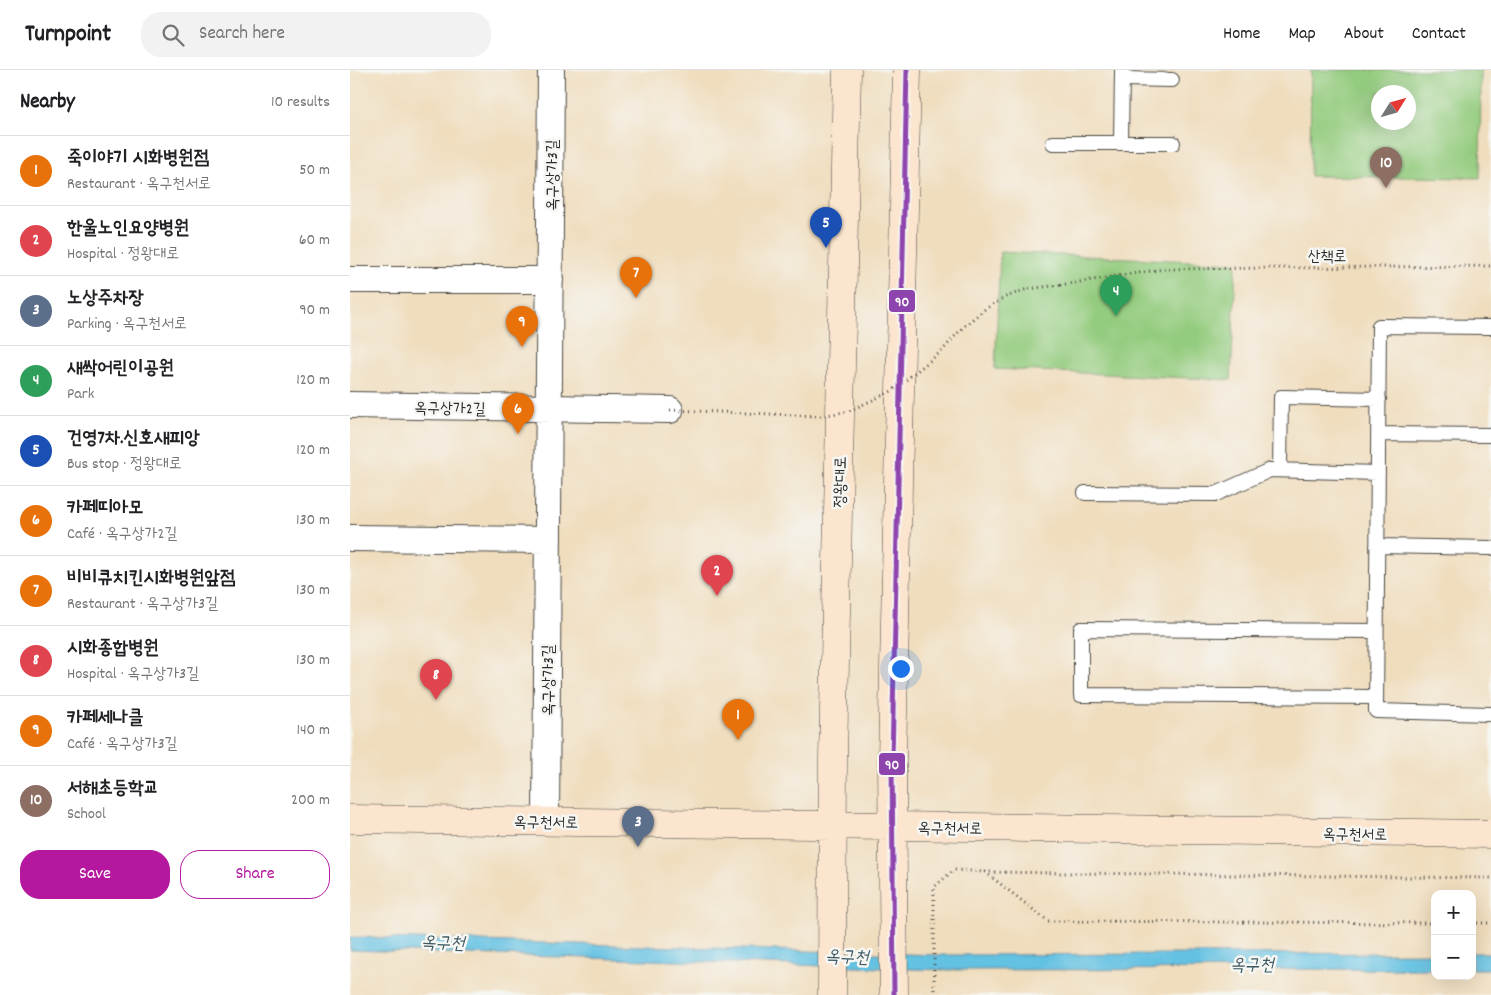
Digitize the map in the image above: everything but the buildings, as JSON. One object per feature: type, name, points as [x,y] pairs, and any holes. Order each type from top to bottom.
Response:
[{"type":"street","name":"옥구상가3길","points":[[546,821],[552,70]]},
{"type":"street","name":"정왕대로","points":[[832,995],[833,826],[847,70]]},
{"type":"street","points":[[894,995],[892,760],[907,70]]},
{"type":"street","points":[[350,280],[550,280]]},
{"type":"street","name":"옥구상가2길","points":[[350,405],[670,410]]},
{"type":"street","points":[[350,538],[548,540]]},
{"type":"street","name":"옥구천서로","points":[[350,819],[1491,834]]},
{"type":"lane","points":[[1121,143],[1122,74],[1172,80]]},
{"type":"lane","points":[[1053,143],[1174,143]]},
{"type":"lane","points":[[1491,327],[1380,326],[1376,631],[1376,711],[1491,714]]},
{"type":"lane","points":[[1280,470],[1281,397],[1379,398]]},
{"type":"lane","points":[[1378,434],[1491,435]]},
{"type":"lane","points":[[1085,493],[1216,494],[1270,470],[1378,473]]},
{"type":"lane","points":[[1377,546],[1491,548]]},
{"type":"lane","points":[[1376,631],[1082,629],[1081,695],[1376,697]]},
{"type":"path","name":"산책로","points":[[670,410],[821,416],[849,411],[892,392],[942,351],[963,327],[985,309],[1006,297],[1027,289],[1164,269],[1491,266]]},
{"type":"path","points":[[934,995],[934,887],[954,870],[985,872],[1491,878]]},
{"type":"path","points":[[985,872],[1048,921],[1431,923]]},
{"type":"path","points":[[1476,923],[1491,923]]},
{"type":"green space","points":[[1311,70],[1481,70],[1480,178],[1310,176]]},
{"type":"green space","points":[[1000,252],[1236,263],[1231,380],[995,369]]},
{"type":"water","name":"옥구천","points":[[350,937],[939,955],[1431,953],[1431,969],[942,970],[350,950]]},
{"type":"water","points":[[1476,953],[1491,953],[1491,969],[1476,969]]},
{"type":"transit line","name":"90","points":[[894,995],[892,760],[907,70]]},
{"type":"place","name":"서해초등학교","points":[[1386,188]]},
{"type":"place","name":"건영7차.신호새피앙","points":[[826,248]]},
{"type":"place","name":"비비큐치킨시화병원앞점","points":[[636,298]]},
{"type":"place","name":"새싹어린이공원","points":[[1116,316]]},
{"type":"place","name":"카페세나클","points":[[522,347]]},
{"type":"place","name":"카페띠아모","points":[[518,434]]},
{"type":"place","name":"한울노인요양병원","points":[[717,596]]},
{"type":"place","name":"시화종합병원","points":[[436,700]]},
{"type":"place","name":"죽이야기 시화병원점","points":[[738,740]]},
{"type":"place","name":"노상주차장","points":[[638,847]]}]
